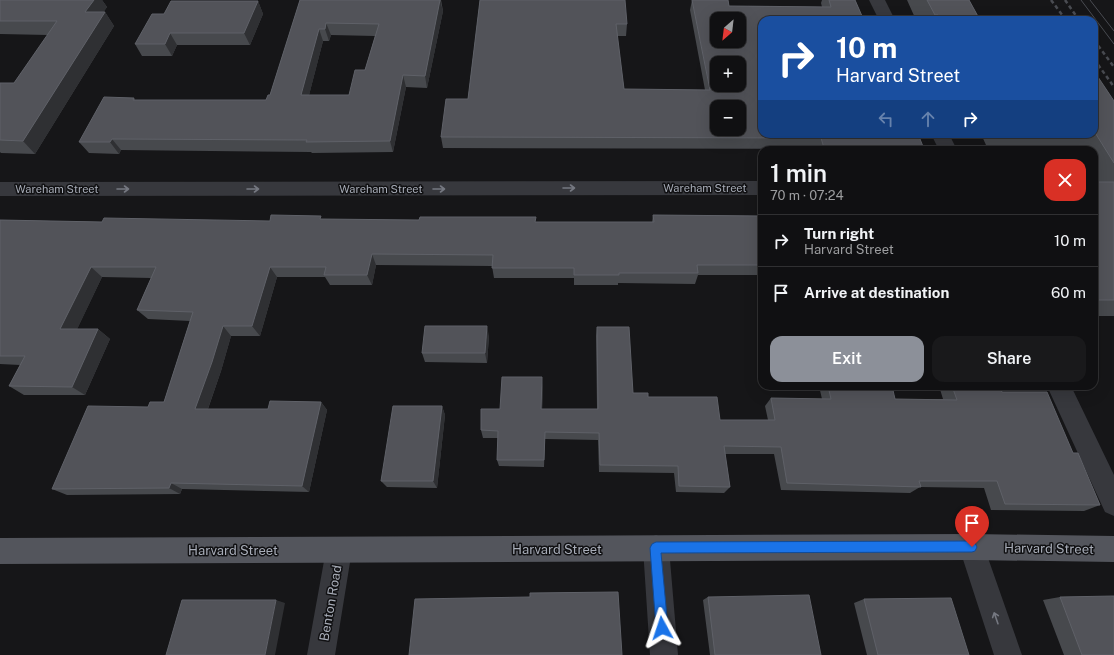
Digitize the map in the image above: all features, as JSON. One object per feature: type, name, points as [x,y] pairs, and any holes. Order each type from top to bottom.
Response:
[{"type":"main road","name":"Harvard Street","points":[[0,551],[972,547],[1114,549]]},
{"type":"street","points":[[877,0],[885,16]]},
{"type":"street","name":"Wareham Street","points":[[0,189],[758,188]]},
{"type":"street","points":[[1061,390],[1114,504]]},
{"type":"street","points":[[972,547],[1008,655]]},
{"type":"street","points":[[656,548],[664,655]]},
{"type":"street","name":"Benton Road","points":[[321,655],[339,550]]},
{"type":"building","points":[[0,0],[94,0],[85,12],[105,12],[23,141],[0,140],[0,83],[14,83],[57,21],[0,21]]},
{"type":"building","points":[[300,0],[440,0],[425,76],[403,75],[390,141],[306,142],[307,140],[112,139],[110,142],[79,142],[104,97],[134,98],[133,100],[266,100],[268,95],[270,95]],"holes":[[[326,23],[379,24],[365,70],[355,70],[349,95],[301,95],[319,29],[325,29]]]},
{"type":"building","points":[[480,0],[625,0],[627,24],[616,24],[624,89],[710,90],[692,0],[728,0],[729,6],[831,7],[829,0],[855,0],[862,16],[758,16],[758,138],[441,137],[446,99],[468,99]]},
{"type":"building","points":[[927,0],[969,0],[978,16],[938,16],[935,15]]},
{"type":"building","points":[[171,1],[258,1],[244,33],[170,33],[165,44],[135,44],[152,14],[164,14]]},
{"type":"building","points":[[1098,77],[1114,101],[1114,163],[1098,137]]},
{"type":"building","points":[[821,138],[920,138],[923,146],[823,146]]},
{"type":"building","points":[[1098,182],[1114,182],[1114,300],[1098,300]]},
{"type":"building","points":[[271,215],[321,216],[320,219],[419,220],[420,217],[536,217],[535,222],[654,222],[653,215],[758,216],[758,265],[697,265],[698,273],[619,273],[619,275],[574,275],[574,268],[492,268],[493,255],[372,254],[367,275],[324,275],[326,267],[270,267],[252,326],[223,326],[195,409],[268,409],[270,401],[321,402],[302,486],[171,483],[169,488],[52,489],[88,406],[148,407],[150,402],[164,402],[193,312],[137,310],[156,267],[91,267],[60,329],[98,329],[72,387],[9,386],[25,356],[0,356],[0,220],[102,222],[104,218],[270,221]]},
{"type":"building","points":[[425,326],[487,326],[485,353],[422,353]]},
{"type":"building","points":[[597,327],[629,327],[633,393],[648,393],[648,397],[717,397],[720,420],[775,420],[771,398],[831,399],[829,390],[893,390],[895,399],[957,400],[953,390],[1047,392],[1073,453],[1078,453],[1100,505],[1005,504],[997,481],[919,481],[921,487],[787,483],[781,447],[724,446],[730,487],[679,486],[678,466],[600,465],[599,433],[545,432],[544,460],[497,460],[498,431],[481,430],[481,409],[500,409],[502,377],[542,377],[541,409],[598,409]]},
{"type":"building","points":[[393,406],[442,406],[433,481],[381,481]]},
{"type":"building","points":[[618,592],[622,655],[409,655],[415,599],[530,597],[530,593]]},
{"type":"building","points":[[809,595],[821,655],[715,655],[708,597]]},
{"type":"building","points":[[1114,596],[1114,655],[1082,655],[1060,597]]},
{"type":"building","points":[[951,598],[969,655],[878,655],[864,599]]},
{"type":"building","points":[[182,600],[276,600],[265,655],[166,655]]},
{"type":"tram line","points":[[1081,0],[1093,16]]},
{"type":"tram line","points":[[1090,0],[1114,31]]},
{"type":"tram line","points":[[1098,23],[1114,44]]},
{"type":"railway","points":[[1051,0],[1063,16]]},
{"type":"railway","points":[[1065,0],[1076,16]]},
{"type":"railway","points":[[1098,45],[1114,67]]},
{"type":"railway","points":[[1098,65],[1114,87]]},
{"type":"route","points":[[662,628],[656,548],[972,547]]}]
